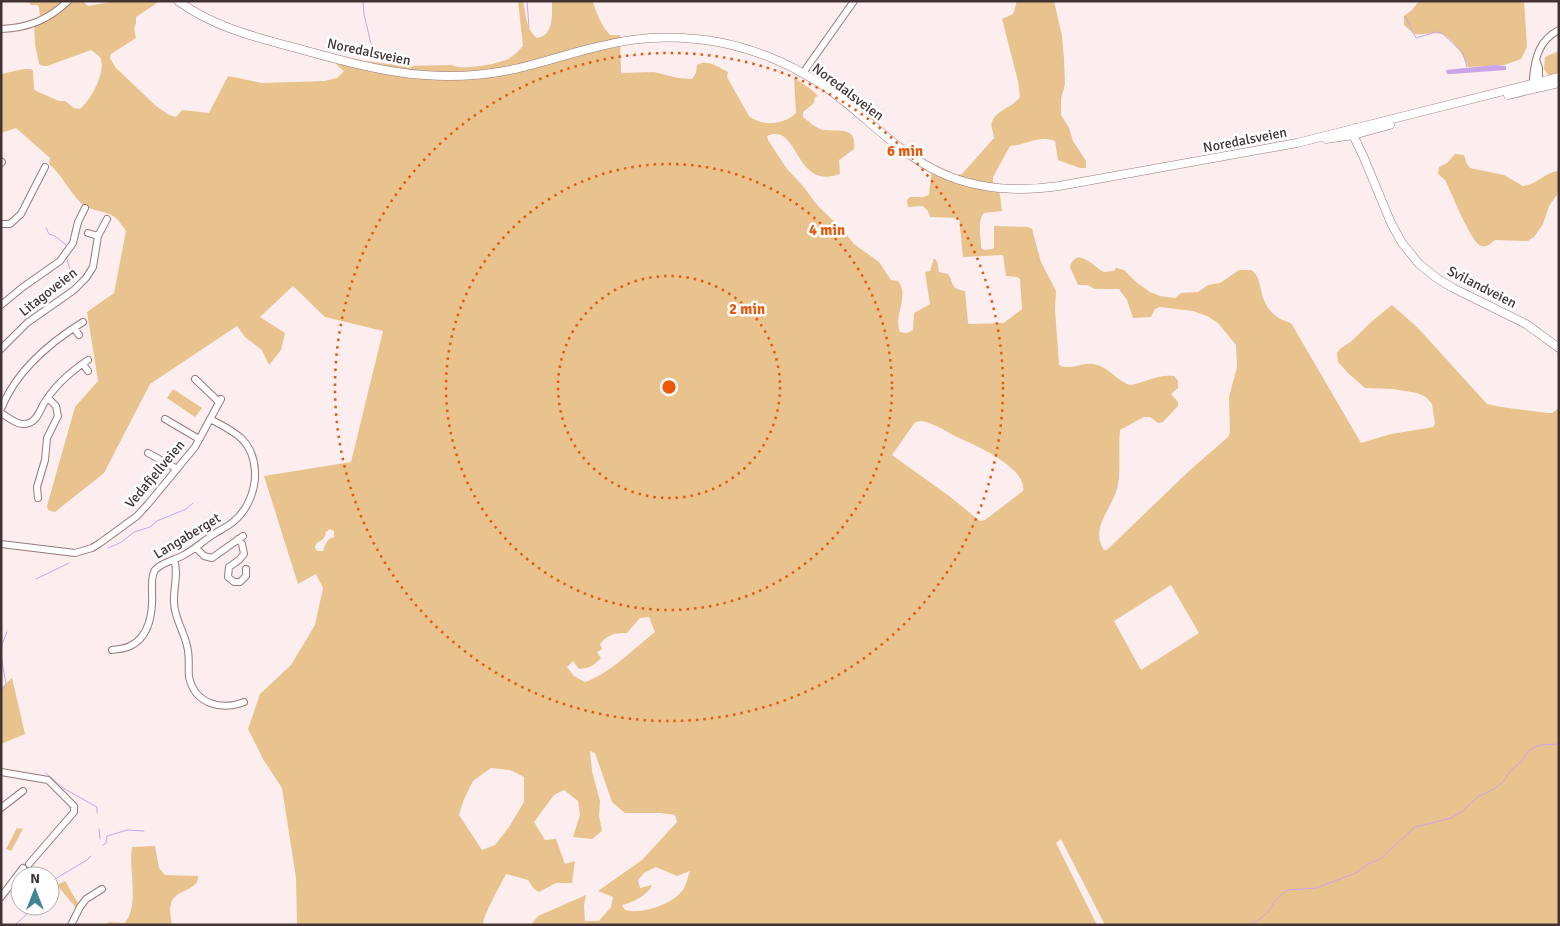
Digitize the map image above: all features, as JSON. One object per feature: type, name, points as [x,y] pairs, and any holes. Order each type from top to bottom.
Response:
[{"type":"main road","name":"Noredalsveien","points":[[178,1],[212,22],[247,35],[366,67],[411,75],[447,76],[489,73],[619,42],[665,38],[699,39],[735,46],[777,60],[803,73],[839,97],[892,142],[917,160],[952,177],[989,187],[1021,190],[1059,186],[1356,132],[1559,77]]},
{"type":"main road","name":"Noredalsveien","points":[[1537,84],[1559,83]]},
{"type":"main road","name":"Svilandveien","points":[[1356,132],[1364,158],[1395,232],[1419,264],[1445,283],[1526,324],[1559,348]]},
{"type":"street","points":[[1,29],[20,28],[36,23],[52,15],[68,1]]},
{"type":"street","points":[[803,73],[854,1]]},
{"type":"street","points":[[1537,84],[1539,68],[1536,60],[1538,49],[1543,41],[1559,30]]},
{"type":"street","points":[[1,224],[10,224],[21,214],[45,167]]},
{"type":"street","points":[[1,305],[60,261],[73,243],[78,222],[85,208]]},
{"type":"street","name":"Litagoveien","points":[[1,349],[27,322],[74,290],[86,278],[94,264],[98,236],[107,219]]},
{"type":"street","points":[[88,233],[98,236]]},
{"type":"street","points":[[1,408],[20,377],[36,357],[83,322]]},
{"type":"street","points":[[74,328],[79,335]]},
{"type":"street","points":[[1,413],[18,423],[29,423],[37,417],[59,383],[85,362],[88,371]]},
{"type":"street","name":"Vedafjellveien","points":[[1,544],[75,553],[92,548],[137,516],[177,469],[199,439],[220,400],[195,379]]},
{"type":"street","points":[[38,498],[37,486],[45,460],[48,438],[58,416],[56,406],[48,398]]},
{"type":"street","points":[[165,419],[199,439]]},
{"type":"street","name":"Langaberget","points":[[112,650],[130,646],[143,634],[150,622],[153,574],[159,567],[196,548],[233,523],[242,513],[251,494],[255,475],[251,453],[244,440],[234,432],[210,419]]},
{"type":"street","points":[[148,453],[177,469]]},
{"type":"street","points":[[196,548],[204,556],[212,558],[241,538],[244,554],[229,567],[228,576],[234,582],[240,582],[246,576],[246,569]]},
{"type":"street","points":[[174,560],[176,568],[174,607],[187,643],[190,679],[193,688],[207,702],[220,706],[244,702]]},
{"type":"street","points":[[1,773],[48,780],[74,806],[74,812],[1,897]]},
{"type":"street","points":[[1,808],[23,791]]},
{"type":"street","points":[[71,925],[86,899],[102,889]]},
{"type":"shaded area","points":[[28,1],[83,1],[88,6],[115,1],[160,1],[136,17],[134,28],[136,38],[111,54],[110,58],[116,68],[156,106],[169,115],[176,117],[182,110],[209,113],[228,76],[262,83],[324,81],[337,78],[344,71],[337,65],[337,55],[404,66],[452,65],[471,67],[496,63],[510,58],[523,46],[518,1],[523,1],[529,26],[533,35],[537,38],[547,33],[549,29],[552,18],[552,1],[593,1],[602,25],[608,33],[620,35],[621,73],[654,72],[678,78],[692,79],[696,73],[697,65],[701,63],[713,64],[728,72],[727,77],[749,116],[754,120],[766,123],[785,120],[796,113],[794,78],[810,88],[818,96],[815,97],[814,103],[803,112],[803,117],[821,129],[845,131],[853,136],[854,149],[839,160],[840,174],[825,177],[813,173],[786,138],[778,134],[767,136],[768,140],[787,169],[818,206],[842,229],[854,244],[879,262],[891,280],[898,281],[901,287],[902,299],[898,326],[900,332],[907,333],[913,330],[914,313],[930,304],[925,272],[930,271],[934,258],[937,261],[939,272],[948,274],[955,287],[965,291],[969,324],[1004,323],[1022,309],[1020,279],[1006,276],[1003,255],[963,257],[959,218],[930,217],[928,211],[923,206],[908,207],[907,200],[910,197],[929,195],[932,170],[936,165],[957,175],[962,174],[994,138],[991,126],[994,118],[1020,97],[1018,81],[1002,19],[1013,14],[1017,1],[1054,1],[1062,36],[1064,59],[1065,84],[1061,99],[1061,115],[1069,128],[1073,141],[1086,161],[1086,168],[1080,168],[1058,160],[1055,141],[1049,139],[1010,146],[993,177],[993,182],[999,188],[1002,211],[984,213],[982,216],[980,225],[981,248],[985,250],[994,248],[994,226],[1028,227],[1032,229],[1041,262],[1056,291],[1055,310],[1059,365],[1068,367],[1089,364],[1098,365],[1130,385],[1156,377],[1167,376],[1174,376],[1178,381],[1178,388],[1171,394],[1178,402],[1178,406],[1163,422],[1158,423],[1150,417],[1144,417],[1120,430],[1118,485],[1099,533],[1100,542],[1104,550],[1110,547],[1189,471],[1228,437],[1230,433],[1229,397],[1237,367],[1236,345],[1218,323],[1207,316],[1193,311],[1160,307],[1155,309],[1151,317],[1133,318],[1127,300],[1119,289],[1095,289],[1087,285],[1078,285],[1070,267],[1076,258],[1086,259],[1104,272],[1114,271],[1116,268],[1124,270],[1150,292],[1160,296],[1175,298],[1181,293],[1198,292],[1208,285],[1220,283],[1239,270],[1251,270],[1257,276],[1263,297],[1271,312],[1291,323],[1361,443],[1391,434],[1433,427],[1435,424],[1432,404],[1426,397],[1417,393],[1393,389],[1365,388],[1338,362],[1337,353],[1340,349],[1353,340],[1392,305],[1418,328],[1487,404],[1548,413],[1552,413],[1559,408],[1559,925],[1105,925],[1061,839],[1056,843],[1097,925],[531,925],[538,916],[586,895],[584,906],[585,921],[599,921],[611,907],[613,897],[598,891],[642,860],[677,822],[675,815],[625,813],[612,802],[595,753],[590,751],[592,771],[600,801],[599,816],[602,831],[592,839],[573,837],[580,815],[578,801],[564,790],[554,795],[534,822],[545,840],[556,839],[565,864],[575,861],[572,883],[556,883],[539,892],[533,888],[528,880],[506,874],[483,921],[483,925],[297,925],[296,878],[282,788],[263,759],[248,729],[260,694],[291,665],[315,625],[323,588],[316,574],[298,584],[264,476],[351,462],[383,331],[325,317],[293,286],[260,317],[285,333],[281,350],[269,365],[262,350],[245,337],[237,326],[150,384],[104,473],[55,512],[48,510],[47,506],[75,407],[98,381],[87,312],[114,293],[126,231],[113,216],[81,203],[49,164],[50,158],[16,128],[1,133],[1,74],[31,69],[33,71],[34,89],[36,91],[59,101],[65,101],[74,108],[80,109],[89,99],[100,77],[102,63],[100,57],[91,50],[47,66],[39,64],[35,44],[34,23],[40,18],[39,7],[31,5]],"holes":[[[921,421],[935,425],[998,458],[1017,474],[1022,482],[1023,491],[985,520],[980,521],[892,455],[916,422]],[[330,529],[334,531],[334,537],[329,539],[323,551],[317,551],[315,548],[316,544]],[[1171,585],[1199,633],[1141,670],[1114,621]],[[649,617],[655,632],[604,673],[585,682],[574,676],[567,667],[573,661],[579,669],[593,665],[601,658],[597,652],[602,649],[600,644],[612,635],[627,633],[640,618]],[[491,768],[510,770],[524,777],[524,802],[509,827],[495,845],[482,850],[459,815],[473,781]],[[656,867],[677,876],[690,871],[686,884],[675,898],[650,909],[641,911],[625,910],[622,905],[639,898],[652,885],[640,888],[638,880],[644,873]]]},
{"type":"shaded area","points":[[1419,1],[1524,1],[1527,47],[1521,59],[1504,65],[1468,67],[1457,48],[1445,36],[1438,33],[1414,34],[1404,25],[1404,16]]},
{"type":"shaded area","points":[[1559,51],[1559,75],[1548,75],[1544,69],[1545,57]]},
{"type":"shaded area","points":[[1495,65],[1506,66],[1506,70],[1447,74],[1446,70]]},
{"type":"shaded area","points":[[1455,154],[1464,155],[1470,168],[1504,175],[1523,186],[1559,171],[1559,192],[1549,206],[1543,224],[1534,237],[1528,241],[1495,240],[1485,246],[1477,243],[1467,227],[1445,180],[1438,174],[1439,167],[1447,163]]},
{"type":"shaded area","points":[[173,389],[202,408],[195,417],[167,398]]},
{"type":"shaded area","points":[[12,678],[25,734],[1,744],[1,688]]},
{"type":"shaded area","points":[[17,828],[23,829],[11,851],[6,849]]},
{"type":"shaded area","points":[[155,846],[159,868],[165,875],[198,876],[198,881],[195,885],[173,899],[170,909],[172,925],[105,925],[109,922],[125,923],[129,915],[133,896],[132,847]]},
{"type":"shaded area","points":[[65,881],[79,905],[77,909],[60,889],[60,884]]},
{"type":"waterway","points":[[363,1],[371,44]]},
{"type":"waterway","points":[[527,1],[529,27]]},
{"type":"waterway","points":[[1405,16],[1416,38],[1436,32],[1442,33],[1463,53],[1467,67]]},
{"type":"waterway","points":[[46,228],[49,234],[55,236],[66,245]]},
{"type":"waterway","points":[[67,259],[70,270]]},
{"type":"waterway","points":[[72,271],[75,274],[77,273]]},
{"type":"waterway","points":[[108,548],[120,543],[134,532],[150,527],[157,521],[186,509],[193,503]]},
{"type":"waterway","points":[[36,579],[69,563]]},
{"type":"waterway","points":[[1,652],[7,632]]},
{"type":"waterway","points":[[1,656],[6,684],[1,692]]},
{"type":"waterway","points":[[1248,925],[1260,919],[1268,912],[1274,902],[1287,890],[1316,888],[1356,873],[1368,864],[1380,859],[1415,827],[1451,818],[1463,811],[1477,797],[1494,789],[1504,781],[1529,750],[1540,745],[1559,744]]},
{"type":"waterway","points":[[46,773],[63,788],[97,807],[97,813]]},
{"type":"waterway","points":[[99,829],[100,839]]},
{"type":"waterway","points":[[103,845],[106,843],[107,836],[127,830],[144,831]]},
{"type":"waterway","points":[[60,876],[91,856]]},
{"type":"waterway","points":[[15,925],[25,916]]}]
